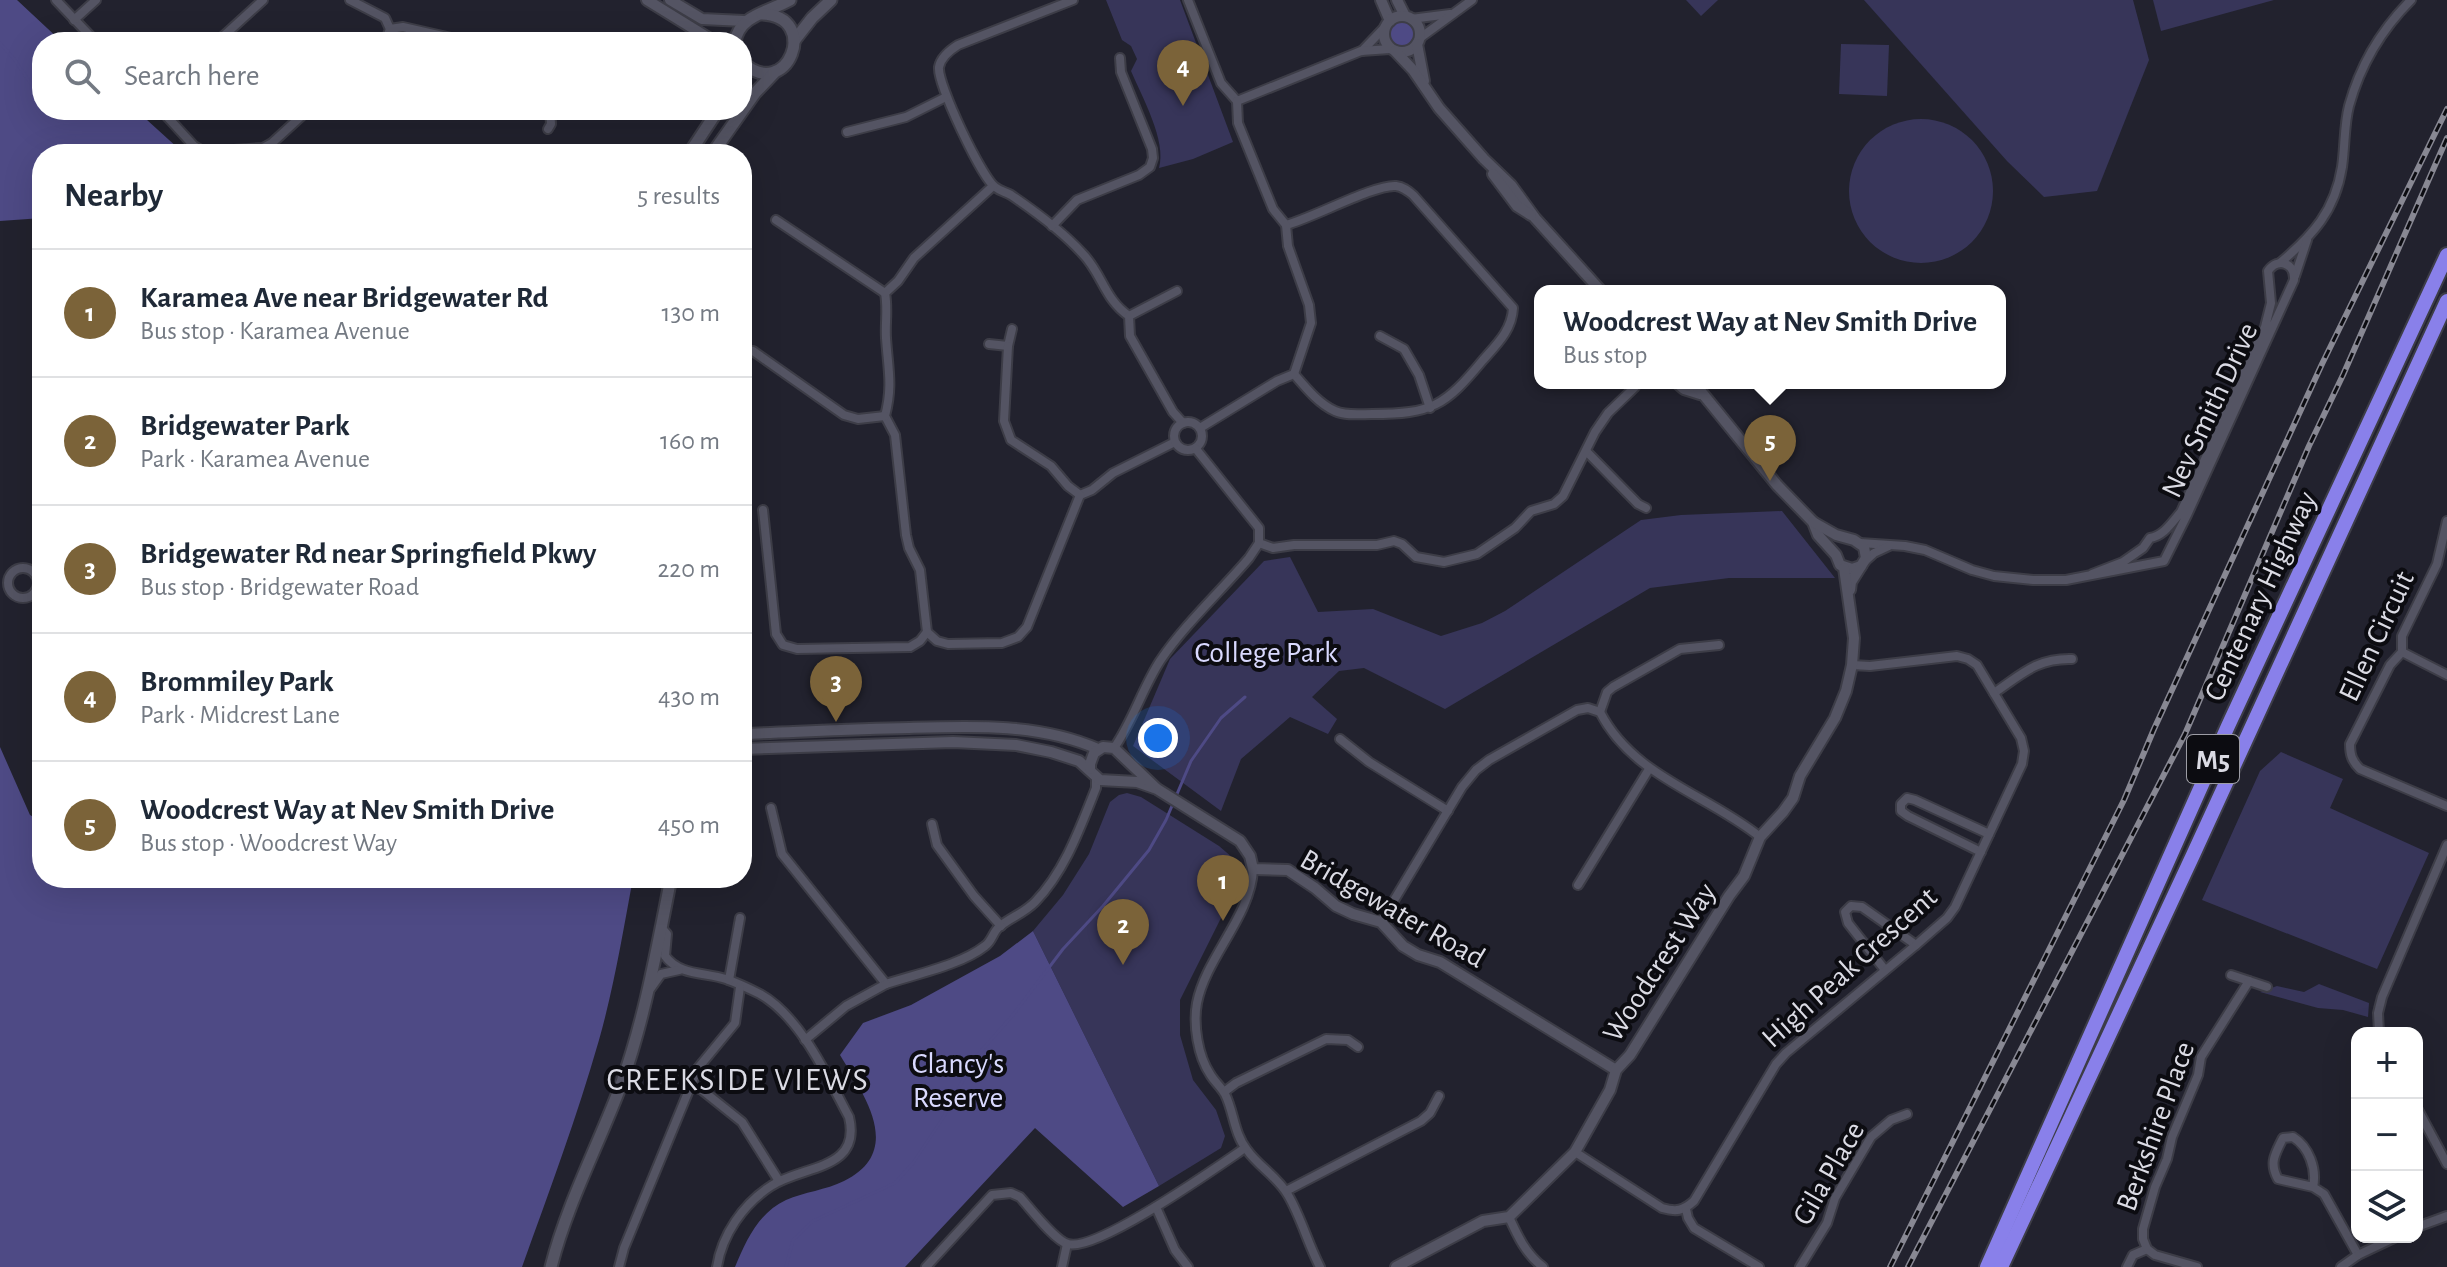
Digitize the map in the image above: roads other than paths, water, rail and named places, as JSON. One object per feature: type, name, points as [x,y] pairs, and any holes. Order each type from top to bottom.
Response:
[{"type":"highway","name":"Centenary Highway","points":[[1987,1267],[2190,809],[2447,255]]},
{"type":"highway","name":"Centenary Highway","points":[[2001,1267],[2447,301]]},
{"type":"main road","points":[[738,32],[744,21],[790,0]]},
{"type":"main road","points":[[794,41],[831,0]]},
{"type":"main road","points":[[752,97],[775,71],[788,63],[794,41],[793,33],[783,20],[762,14]]},
{"type":"main road","points":[[752,68],[759,73],[775,71]]},
{"type":"main road","points":[[696,144],[711,120]]},
{"type":"main road","points":[[719,144],[736,120]]},
{"type":"main road","points":[[551,1267],[641,1022],[669,888]]},
{"type":"street","points":[[56,0],[86,32]]},
{"type":"street","points":[[74,20],[96,0]]},
{"type":"street","points":[[228,32],[263,0]]},
{"type":"street","points":[[350,0],[385,18],[389,32]]},
{"type":"street","points":[[647,0],[699,32]]},
{"type":"street","points":[[670,0],[702,19],[744,21]]},
{"type":"street","points":[[1073,0],[958,45],[947,53],[939,66],[940,81],[973,152],[993,186],[1052,226],[1087,258],[1110,298],[1129,316],[1130,336],[1173,412],[1183,423]]},
{"type":"street","points":[[1188,0],[1221,83],[1237,101],[1238,123],[1273,209],[1286,225],[1288,246],[1305,289],[1311,323],[1294,374],[1200,428]]},
{"type":"street","points":[[1381,0],[1387,25],[1384,39],[1407,63],[1439,108],[1511,185],[1535,218],[1596,285]]},
{"type":"street","points":[[1397,0],[1408,18],[1419,27],[1421,72],[1427,91]]},
{"type":"street","points":[[1237,101],[1361,51],[1408,52],[1472,0]]},
{"type":"street","name":"Nev Smith Drive","points":[[2157,537],[2181,512],[2265,327],[2271,303],[2268,271],[2307,240],[2332,200],[2339,182],[2349,106],[2364,65],[2381,35],[2411,0]]},
{"type":"street","points":[[1361,51],[1397,17],[1451,14]]},
{"type":"street","points":[[390,29],[403,27],[425,32]]},
{"type":"street","points":[[1052,226],[1077,200],[1139,175],[1150,167],[1152,149],[1121,72],[1120,58]]},
{"type":"street","points":[[847,132],[894,121],[946,97]]},
{"type":"street","points":[[170,120],[192,144]]},
{"type":"street","points":[[270,144],[297,120]]},
{"type":"street","points":[[548,129],[551,120]]},
{"type":"street","points":[[1286,225],[1378,189],[1393,185],[1403,188],[1413,195],[1513,308],[1513,321],[1504,336],[1463,385],[1448,399],[1430,408],[1407,414],[1338,413],[1323,404],[1294,374]]},
{"type":"street","points":[[885,293],[914,258],[993,186]]},
{"type":"street","points":[[776,220],[885,293],[888,309],[885,334],[891,394],[885,416],[895,435],[906,535],[920,570],[927,632],[937,641],[948,644],[1002,643],[1018,637],[1027,627],[1080,495],[1092,490],[1113,473],[1175,442]]},
{"type":"street","name":"Nev Smith Drive","points":[[2169,554],[2291,286],[2307,240]]},
{"type":"street","points":[[2280,263],[2288,265],[2295,276]]},
{"type":"street","name":"Nev Smith Drive","points":[[2269,283],[2276,289],[2291,286]]},
{"type":"street","points":[[1129,316],[1177,291]]},
{"type":"street","points":[[1012,329],[1008,346],[1006,431],[1011,440],[1051,466],[1080,495]]},
{"type":"street","points":[[1380,336],[1404,349],[1419,375],[1430,408]]},
{"type":"street","points":[[989,344],[1008,346]]},
{"type":"street","points":[[753,351],[844,415],[858,419],[885,416]]},
{"type":"street","points":[[1259,543],[1273,548],[1377,545],[1394,541],[1416,557],[1444,562],[1465,558],[1488,547],[1515,528],[1531,511],[1554,504],[1563,496],[1595,432],[1608,413],[1633,389]]},
{"type":"street","points":[[1684,389],[1702,395]]},
{"type":"street","points":[[1698,389],[1777,485],[1813,522],[1836,535],[1855,541],[1925,550],[1994,576],[2033,580],[2112,573],[2155,564],[2164,561],[2169,554],[2168,545],[2157,537],[2150,538],[2143,548],[2123,562],[2092,574]]},
{"type":"street","points":[[1183,423],[1192,423],[1200,428],[1203,439],[1196,449],[1184,450],[1175,442],[1175,431],[1183,423]]},
{"type":"street","points":[[1114,748],[1128,729],[1149,680],[1162,659],[1259,543],[1259,528],[1196,449]]},
{"type":"street","points":[[1587,452],[1638,504],[1646,508]]},
{"type":"street","points":[[763,510],[776,634],[783,645],[797,649],[910,647],[927,632]]},
{"type":"street","name":"Ellen Circuit","points":[[2447,521],[2437,564],[2402,636],[2402,652],[2390,665],[2350,744],[2353,762],[2360,769],[2447,806]]},
{"type":"street","points":[[1813,522],[1818,535],[1844,568],[1852,569],[1889,546]]},
{"type":"street","points":[[1836,555],[1840,545],[1855,541]]},
{"type":"street","points":[[1847,602],[1851,582],[1866,553],[1855,541]]},
{"type":"street","points":[[2143,548],[2147,560],[2155,564]]},
{"type":"street","name":"Woodcrest Way","points":[[1396,1267],[1483,1221],[1509,1217],[1575,1152],[1610,1090],[1616,1070],[1630,1055],[1744,876],[1760,837],[1793,798],[1800,776],[1835,718],[1846,691],[1854,638],[1844,568]]},
{"type":"street","points":[[32,570],[15,570],[8,585],[13,594],[20,597],[32,593]]},
{"type":"street","points":[[1600,712],[1607,692],[1613,687],[1669,655],[1680,649],[1719,645]]},
{"type":"street","points":[[2402,652],[2447,675]]},
{"type":"street","name":"High Peak Crescent","points":[[1686,1209],[1694,1201],[1776,1064],[1947,918],[2022,764],[2024,751],[2021,738],[1977,665],[1968,659],[1957,656],[1870,666],[1852,665]]},
{"type":"street","points":[[1994,693],[2041,662],[2072,659]]},
{"type":"street","points":[[1381,922],[1469,778],[1489,760],[1577,710],[1588,708],[1600,712],[1621,744],[1649,769],[1760,837]]},
{"type":"street","points":[[752,734],[961,726],[1058,736],[1098,749]]},
{"type":"street","points":[[1340,739],[1369,762],[1448,811]]},
{"type":"street","name":"Bridgewater Road","points":[[752,748],[980,742],[1016,745],[1079,761],[1100,779],[1137,782],[1157,789],[1240,841],[1250,856],[1253,869],[1288,870],[1336,906],[1381,922],[1403,946],[1440,962],[1616,1070]]},
{"type":"street","points":[[805,1040],[846,1006],[886,984],[958,960],[983,948],[992,940],[996,929],[1020,916],[1037,901],[1068,857],[1100,779],[1091,758],[1098,749],[1114,748],[1123,759],[1121,774],[1100,779]]},
{"type":"street","name":"Bridgewater Road","points":[[1123,759],[1157,789]]},
{"type":"street","points":[[1578,885],[1649,769]]},
{"type":"street","points":[[1981,852],[1908,816],[1901,811],[1901,804],[1907,798],[1915,800],[1989,834]]},
{"type":"street","points":[[771,808],[782,854],[886,984]]},
{"type":"street","points":[[932,824],[937,845],[974,896],[1001,926]]},
{"type":"street","points":[[2379,1027],[2382,997],[2447,845]]},
{"type":"street","points":[[1253,869],[1250,888],[1203,984],[1197,1004],[1196,1027],[1209,1073],[1224,1092],[1238,1136],[1254,1159],[1273,1174],[1286,1191],[1320,1267]]},
{"type":"street","points":[[1885,970],[1848,923],[1845,912],[1851,906],[1862,907],[1916,945]]},
{"type":"street","points":[[729,980],[740,918]]},
{"type":"street","points":[[661,927],[667,934],[665,956],[679,970]]},
{"type":"street","points":[[648,992],[661,974],[679,970],[729,980],[759,994],[774,1004],[805,1040],[849,1117],[852,1128],[851,1139],[835,1161],[779,1181],[755,1199],[741,1214],[721,1246],[717,1267]]},
{"type":"street","points":[[2231,975],[2267,987]]},
{"type":"street","name":"Berkshire Place","points":[[2197,1267],[2166,1259],[2147,1249],[2143,1229],[2172,1137],[2198,1075],[2201,1057],[2249,981]]},
{"type":"street","points":[[619,1267],[690,1085],[703,1059],[735,1023],[740,987]]},
{"type":"street","points":[[1224,1092],[1236,1083],[1326,1039],[1348,1040],[1358,1047]]},
{"type":"street","points":[[690,1085],[702,1090],[742,1122],[779,1181]]},
{"type":"street","points":[[1286,1191],[1421,1121],[1430,1113],[1439,1096]]},
{"type":"street","name":"Gila Place","points":[[1800,1267],[1827,1223],[1835,1198],[1871,1137],[1891,1120],[1907,1114]]},
{"type":"street","points":[[2423,1119],[2447,1164]]},
{"type":"street","points":[[2313,1187],[2315,1171],[2303,1146],[2293,1137],[2283,1138],[2273,1158],[2272,1169],[2278,1179],[2313,1187],[2324,1194],[2358,1255]]},
{"type":"street","points":[[926,1267],[992,1195],[1001,1193],[1020,1197],[1062,1242],[1076,1245],[1119,1228],[1156,1207],[1245,1148]]},
{"type":"street","points":[[1575,1152],[1662,1208],[1675,1211],[1686,1209],[1694,1228],[1759,1267]]},
{"type":"street","points":[[1156,1207],[1175,1250],[1188,1267]]},
{"type":"street","points":[[2423,1225],[2447,1216]]},
{"type":"street","points":[[1509,1217],[1532,1259],[1543,1267]]},
{"type":"street","points":[[2341,1267],[2383,1243]]},
{"type":"street","points":[[1062,1267],[1067,1244]]},
{"type":"street","name":"Berkshire Place","points":[[2127,1267],[2133,1255],[2147,1249]]},
{"type":"waterway","points":[[0,43],[32,85]]},
{"type":"waterway","points":[[58,120],[80,144]]},
{"type":"waterway","points":[[786,1267],[793,1240],[813,1221],[895,1183],[913,1163],[943,1118],[974,1059],[1149,850],[1166,820],[1191,761],[1221,718],[1245,697]]},
{"type":"railway","points":[[1890,1267],[2124,800],[2322,364],[2447,109]]},
{"type":"railway","points":[[1908,1267],[2185,734],[2447,138]]},
{"type":"place","name":"Brommiley Park","points":[[1183,106]]},
{"type":"place","name":"Woodcrest Way at Nev Smith Drive","points":[[1770,481]]},
{"type":"place","name":"Bridgewater Rd near Springfield Pkwy","points":[[836,722]]},
{"type":"place","name":"Karamea Ave near Bridgewater Rd","points":[[1223,921]]},
{"type":"place","name":"Bridgewater Park","points":[[1123,965]]},
{"type":"district","name":"CREEKSIDE VIEWS","points":[[738,1079]]},
{"type":"park label","name":"College Park","points":[[1266,652]]},
{"type":"park label","name":"Clancy's Reserve","points":[[958,1080]]}]
